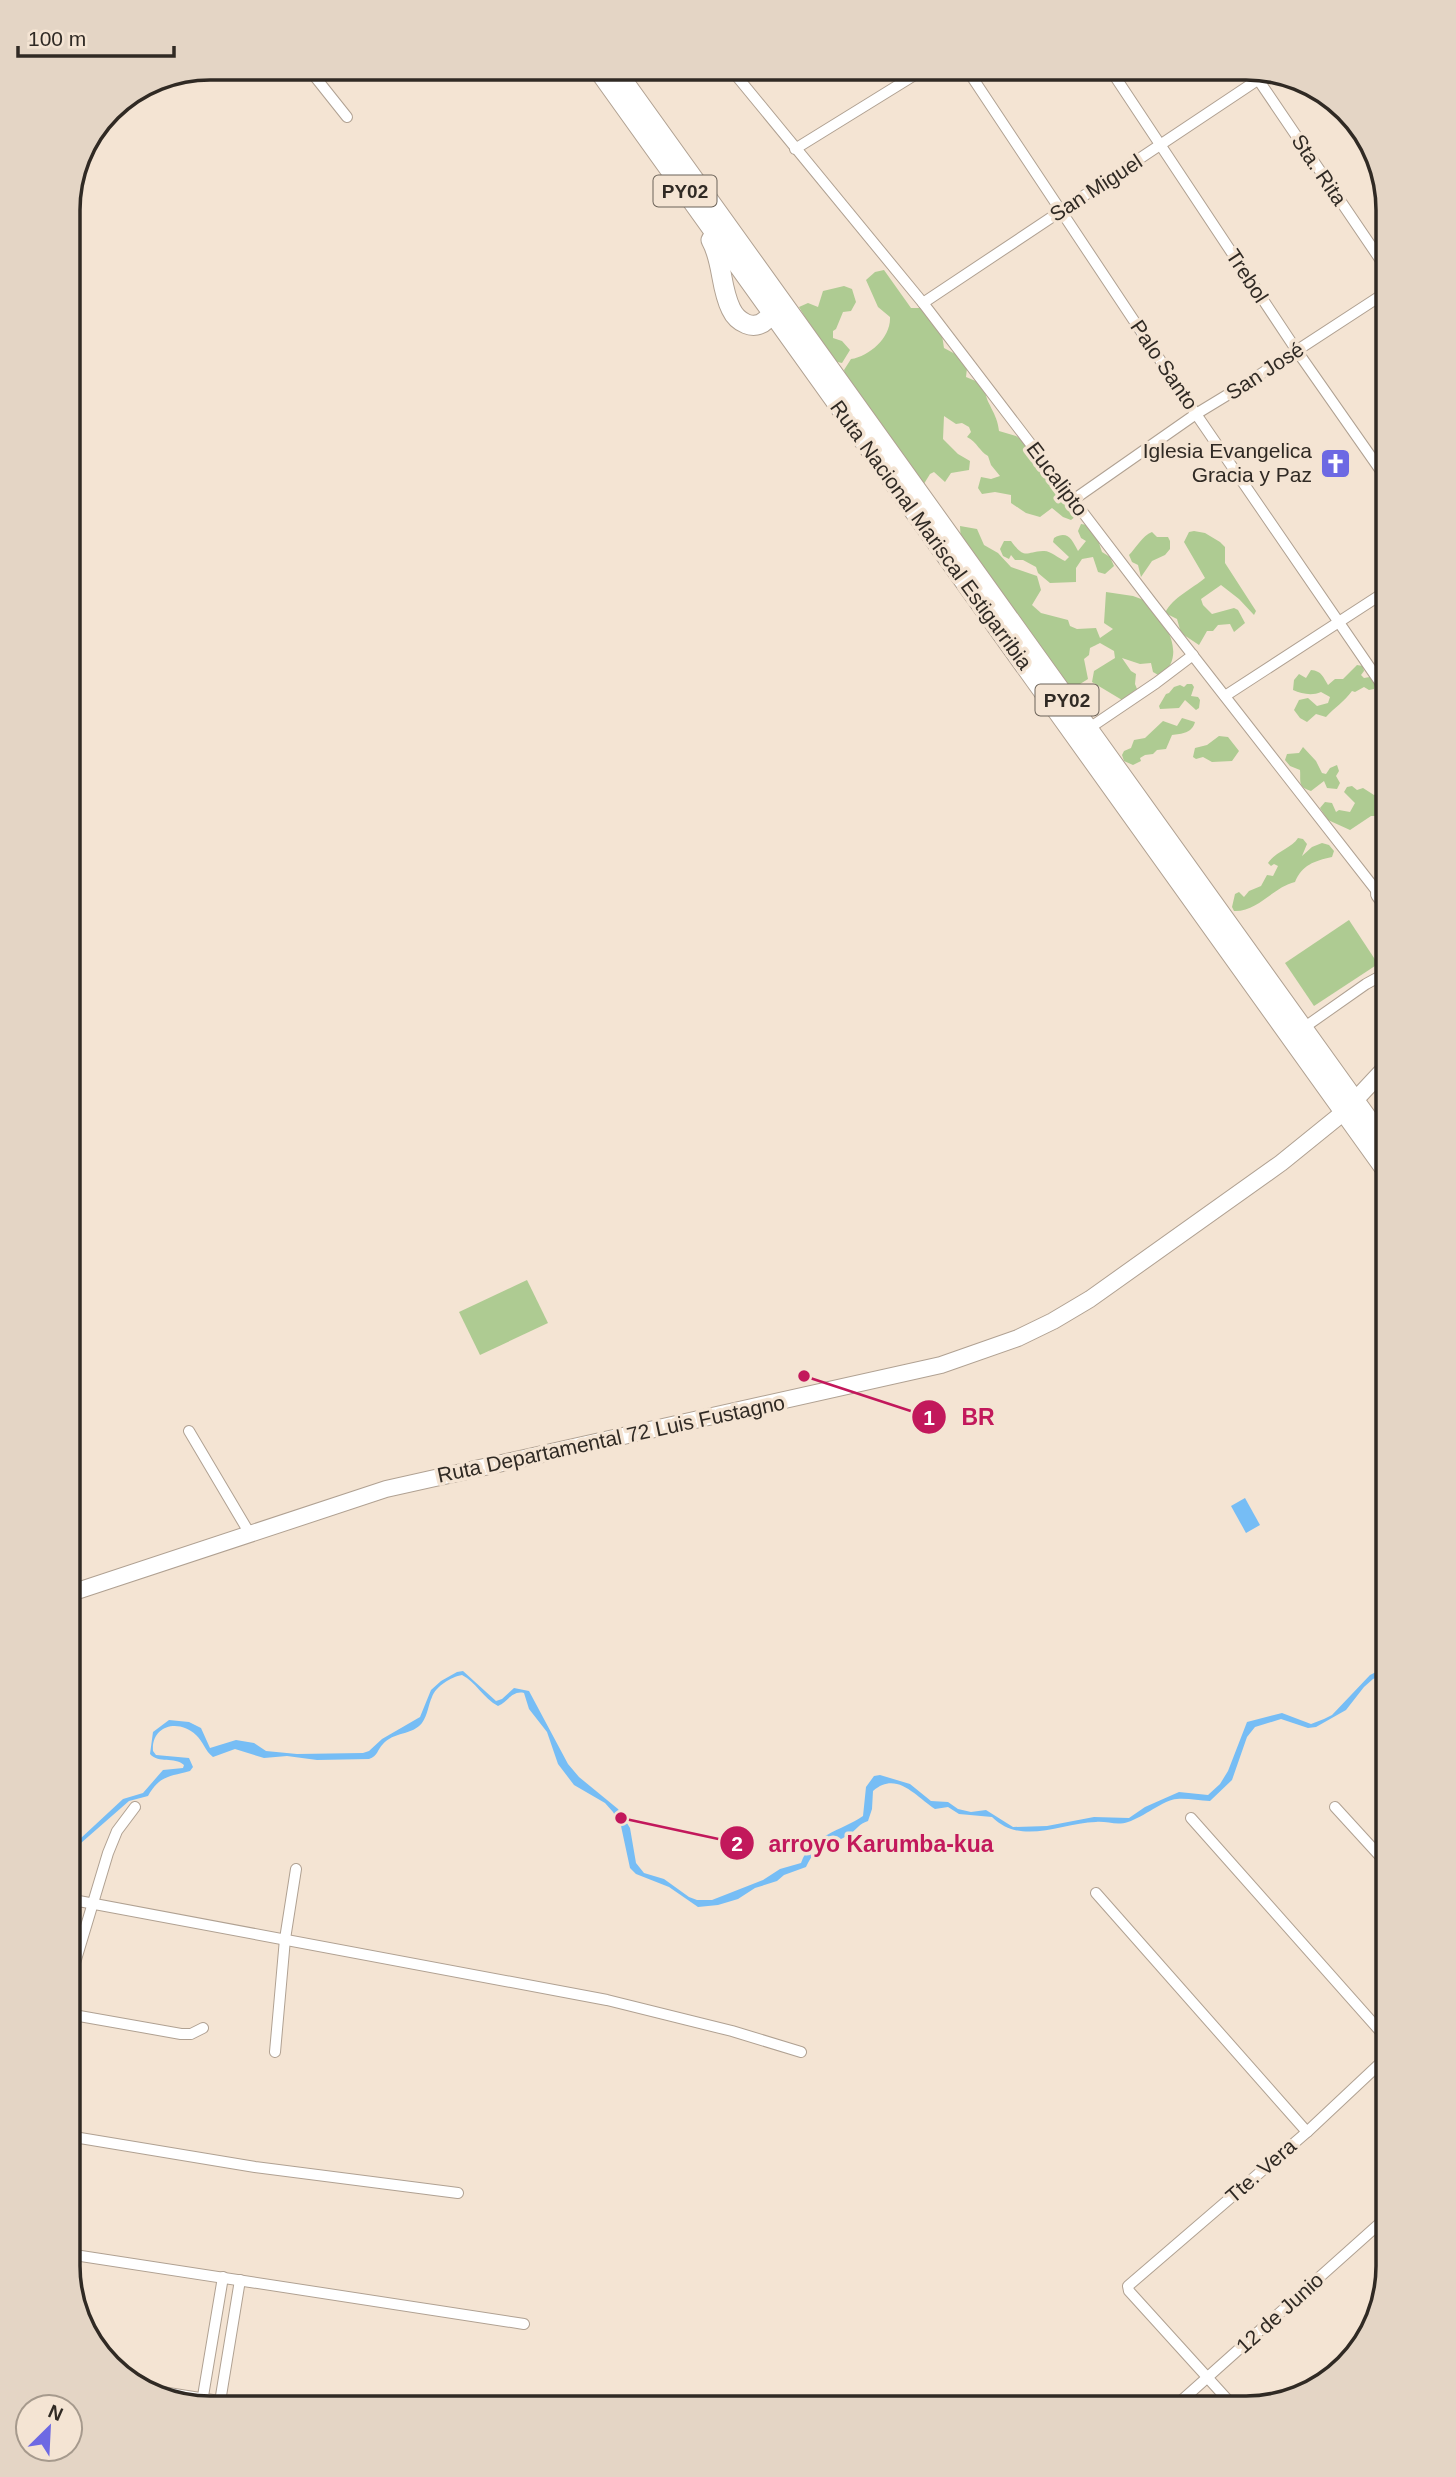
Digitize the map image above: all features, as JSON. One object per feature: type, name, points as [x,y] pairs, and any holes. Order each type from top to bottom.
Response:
[{"type":"highway","name":"Ruta Nacional Mariscal Estigarribia","points":[[606,80],[662,160],[776,306],[1088,729],[1302,1029],[1376,1152]]},
{"type":"highway","name":"Ruta Nacional Mariscal Estigarribia","points":[[622,80],[776,306],[1350,1107],[1376,1134]]},
{"type":"highway","points":[[662,160],[717,251],[730,308],[737,317],[745,324],[761,324],[776,306]]},
{"type":"main road","name":"Ruta Departamental 72 Luis Fustagno","points":[[80,1588],[386,1489],[929,1368],[1018,1338],[1053,1321],[1147,1260],[1280,1163],[1350,1107],[1376,1078]]},
{"type":"street","points":[[318,80],[347,117]]},
{"type":"street","name":"Eucalipto","points":[[740,81],[923,303],[1193,655],[1376,885]]},
{"type":"street","points":[[795,149],[906,81]]},
{"type":"street","name":"Palo Santo","points":[[974,81],[1196,414],[1376,677]]},
{"type":"street","name":"Trebol","points":[[1118,81],[1297,351],[1376,464]]},
{"type":"street","name":"San Miguel","points":[[923,303],[1255,81]]},
{"type":"street","name":"Sta. Rita","points":[[1267,83],[1376,252]]},
{"type":"street","name":"San José","points":[[1073,500],[1196,414],[1376,299]]},
{"type":"street","points":[[1226,695],[1376,598]]},
{"type":"street","points":[[1088,729],[1193,655]]},
{"type":"street","points":[[1302,1029],[1376,979]]},
{"type":"street","points":[[189,1431],[250,1534]]},
{"type":"street","points":[[80,1945],[108,1853],[117,1831],[135,1807]]},
{"type":"street","points":[[1335,1807],[1376,1852]]},
{"type":"street","points":[[1191,1818],[1376,2026]]},
{"type":"street","points":[[275,2052],[285,1939],[296,1869]]},
{"type":"street","points":[[1097,1893],[1307,2132]]},
{"type":"street","points":[[80,1900],[607,2000],[732,2031],[801,2052]]},
{"type":"street","points":[[80,2016],[181,2034],[191,2034],[203,2028]]},
{"type":"street","name":"Tte. Vera","points":[[1208,2377],[1129,2291],[1131,2283],[1307,2132],[1376,2067]]},
{"type":"street","points":[[80,2138],[255,2166],[458,2193]]},
{"type":"street","name":"12 de Junio","points":[[1187,2396],[1376,2227]]},
{"type":"street","points":[[80,2256],[524,2324]]},
{"type":"street","points":[[203,2396],[223,2277]]},
{"type":"street","points":[[221,2396],[240,2280]]},
{"type":"street","points":[[1208,2377],[1225,2396]]},
{"type":"green space","points":[[884,270],[911,308],[922,308],[942,335],[944,348],[959,356],[967,368],[966,377],[978,382],[985,390],[999,431],[1016,436],[1024,442],[1076,516],[1071,520],[1052,508],[1040,517],[1026,513],[1011,503],[1011,495],[995,492],[982,494],[978,488],[981,477],[991,479],[1000,476],[988,456],[967,437],[971,432],[969,427],[962,423],[956,424],[944,416],[943,439],[958,454],[970,461],[969,470],[951,473],[945,482],[934,472],[922,487],[849,388],[844,370],[851,359],[872,350],[887,332],[890,317],[878,307],[866,280],[875,272]]},
{"type":"green space","points":[[844,286],[852,289],[856,302],[851,311],[843,312],[833,331],[833,338],[842,341],[850,350],[842,363],[833,361],[806,331],[808,322],[799,307],[808,303],[818,307],[823,291]]},
{"type":"green space","points":[[1081,524],[1087,525],[1097,537],[1102,552],[1110,557],[1114,566],[1105,574],[1098,572],[1093,557],[1082,559],[1076,568],[1076,582],[1050,583],[1038,573],[1036,567],[1023,560],[1015,560],[1011,555],[1009,559],[1003,556],[1000,549],[1004,541],[1011,541],[1023,553],[1046,551],[1065,561],[1069,557],[1053,542],[1054,538],[1066,536],[1078,551],[1086,541],[1078,531]]},
{"type":"green space","points":[[960,526],[977,529],[984,545],[998,553],[1011,567],[1037,576],[1041,590],[1032,605],[1041,613],[1068,620],[1070,626],[1077,629],[1096,628],[1100,638],[1113,629],[1104,623],[1106,592],[1133,596],[1152,603],[1171,640],[1173,650],[1168,668],[1160,676],[1153,672],[1151,663],[1140,664],[1122,658],[1136,674],[1137,689],[1122,700],[1092,682],[1094,671],[1115,658],[1114,651],[1100,643],[1090,648],[1089,655],[1084,659],[1088,679],[1072,689],[1058,675],[961,542]]},
{"type":"green space","points":[[1152,532],[1157,537],[1168,537],[1170,549],[1165,555],[1152,561],[1141,577],[1138,565],[1132,562],[1129,555],[1142,539]]},
{"type":"green space","points":[[1189,532],[1205,533],[1225,547],[1225,563],[1256,611],[1254,615],[1221,585],[1201,599],[1203,605],[1212,614],[1234,608],[1245,623],[1234,632],[1230,624],[1218,625],[1213,631],[1207,631],[1199,645],[1181,633],[1177,619],[1165,613],[1178,598],[1205,578],[1184,542]]},
{"type":"green space","points":[[1357,665],[1363,666],[1361,675],[1364,678],[1370,677],[1375,685],[1374,689],[1364,687],[1352,691],[1326,717],[1316,714],[1307,722],[1300,718],[1294,710],[1299,700],[1308,698],[1317,706],[1328,703],[1330,697],[1321,692],[1307,694],[1293,690],[1294,680],[1299,674],[1306,678],[1311,670],[1318,672],[1328,685],[1335,679],[1343,679]]},
{"type":"green space","points":[[1187,684],[1194,687],[1191,696],[1200,700],[1199,708],[1196,710],[1185,700],[1179,708],[1160,709],[1166,694],[1174,687],[1184,687]]},
{"type":"green space","points":[[1182,718],[1195,722],[1194,726],[1186,732],[1172,735],[1166,749],[1145,755],[1133,765],[1124,761],[1122,755],[1131,748],[1134,740],[1145,738],[1163,721],[1177,726]]},
{"type":"green space","points":[[1219,736],[1228,737],[1239,751],[1232,761],[1212,762],[1203,757],[1193,757],[1195,748],[1207,745]]},
{"type":"green space","points":[[1303,747],[1316,761],[1322,773],[1326,774],[1330,768],[1337,765],[1339,771],[1336,776],[1340,783],[1337,789],[1327,788],[1324,781],[1311,791],[1302,785],[1300,770],[1290,766],[1285,760],[1287,754],[1299,753]]},
{"type":"green space","points":[[1352,786],[1357,790],[1363,788],[1376,794],[1376,816],[1371,816],[1350,830],[1328,820],[1320,808],[1325,802],[1332,803],[1336,812],[1350,812],[1355,803],[1344,792],[1347,787]]},
{"type":"green space","points":[[1298,838],[1307,844],[1302,856],[1322,843],[1329,845],[1334,851],[1332,857],[1309,865],[1301,871],[1295,882],[1251,908],[1234,911],[1232,907],[1235,894],[1239,892],[1244,897],[1249,891],[1261,886],[1267,875],[1273,876],[1278,866],[1268,863]]},
{"type":"green space","points":[[1349,920],[1376,961],[1376,965],[1314,1006],[1285,963]]},
{"type":"green space","points":[[527,1280],[548,1323],[480,1355],[459,1312]]},
{"type":"water","points":[[1245,1498],[1260,1525],[1246,1533],[1231,1506]]},
{"type":"water","points":[[463,1671],[496,1701],[514,1688],[529,1691],[568,1764],[579,1777],[618,1809],[630,1828],[636,1863],[644,1873],[664,1879],[689,1897],[712,1900],[763,1880],[780,1869],[801,1863],[819,1840],[863,1816],[866,1787],[874,1776],[880,1775],[910,1784],[931,1801],[948,1802],[958,1809],[971,1812],[986,1810],[1013,1827],[1047,1826],[1094,1817],[1129,1818],[1145,1807],[1179,1792],[1208,1795],[1220,1784],[1228,1771],[1247,1722],[1282,1713],[1311,1724],[1332,1715],[1376,1672],[1376,1678],[1364,1687],[1346,1710],[1316,1727],[1308,1728],[1281,1719],[1255,1727],[1247,1737],[1232,1780],[1210,1801],[1177,1799],[1124,1823],[1083,1823],[1028,1832],[1003,1826],[992,1817],[959,1814],[948,1807],[935,1809],[906,1788],[890,1783],[873,1791],[868,1821],[843,1838],[825,1845],[816,1852],[806,1867],[755,1888],[738,1899],[718,1905],[698,1907],[669,1887],[636,1874],[630,1868],[621,1826],[613,1812],[605,1803],[574,1785],[558,1764],[547,1732],[529,1709],[524,1693],[513,1695],[498,1706],[462,1675],[437,1689],[424,1720],[418,1727],[387,1740],[376,1755],[369,1759],[317,1760],[287,1756],[264,1758],[235,1749],[213,1757],[189,1730],[167,1727],[156,1736],[153,1751],[156,1755],[189,1758],[193,1767],[190,1771],[161,1780],[148,1796],[129,1801],[80,1843],[80,1838],[123,1799],[143,1793],[163,1770],[183,1768],[184,1765],[180,1762],[158,1759],[150,1754],[153,1732],[169,1720],[189,1722],[201,1728],[210,1748],[236,1740],[254,1743],[266,1751],[297,1754],[363,1753],[420,1717],[431,1690],[441,1681]]},
{"type":"place","name":"Iglesia Evangelica Gracia y Paz","points":[[1335,463]]},
{"type":"place","name":"BR","points":[[804,1376]]},
{"type":"place","name":"arroyo Karumba-kua","points":[[621,1818]]}]
